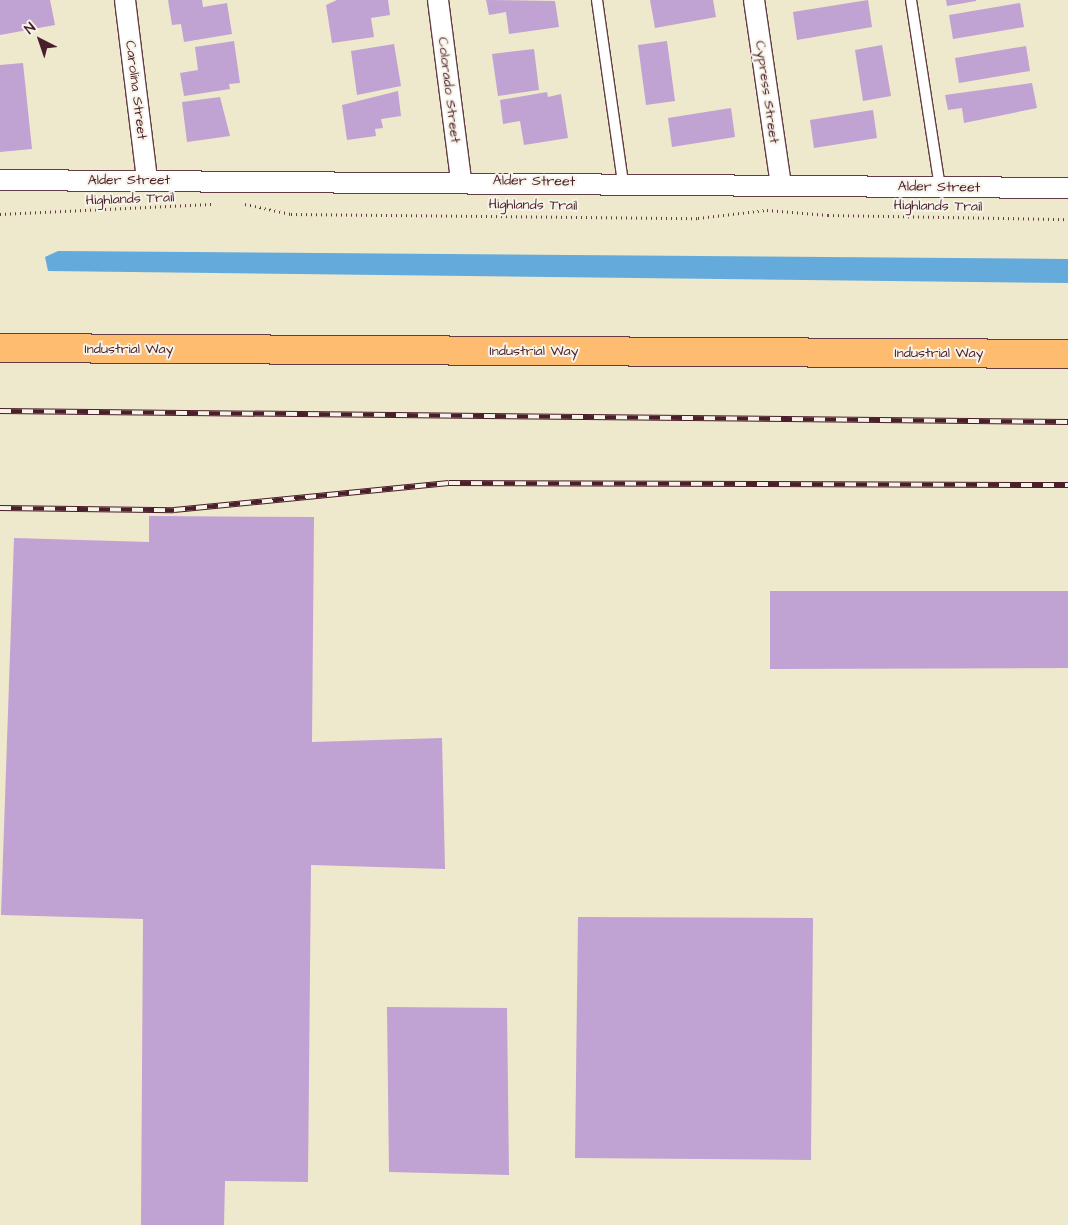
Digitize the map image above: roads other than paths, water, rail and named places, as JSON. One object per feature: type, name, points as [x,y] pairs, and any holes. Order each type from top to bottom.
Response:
[{"type":"main road","name":"Industrial Way","points":[[0,348],[1068,354]]},
{"type":"street","name":"Carolina Street","points":[[125,0],[147,180]]},
{"type":"street","name":"Colorado Street","points":[[438,0],[461,180]]},
{"type":"street","name":"Cypress Street","points":[[754,0],[780,184]]},
{"type":"street","name":"Alder Street","points":[[0,180],[461,180],[1068,188]]},
{"type":"lane","points":[[597,0],[624,182]]},
{"type":"lane","points":[[911,0],[940,187]]},
{"type":"water","points":[[58,251],[1068,259],[1068,283],[48,271],[45,257]]},
{"type":"railway","points":[[0,411],[1068,422]]},
{"type":"railway","points":[[0,508],[174,510],[449,483],[1068,485]]}]
